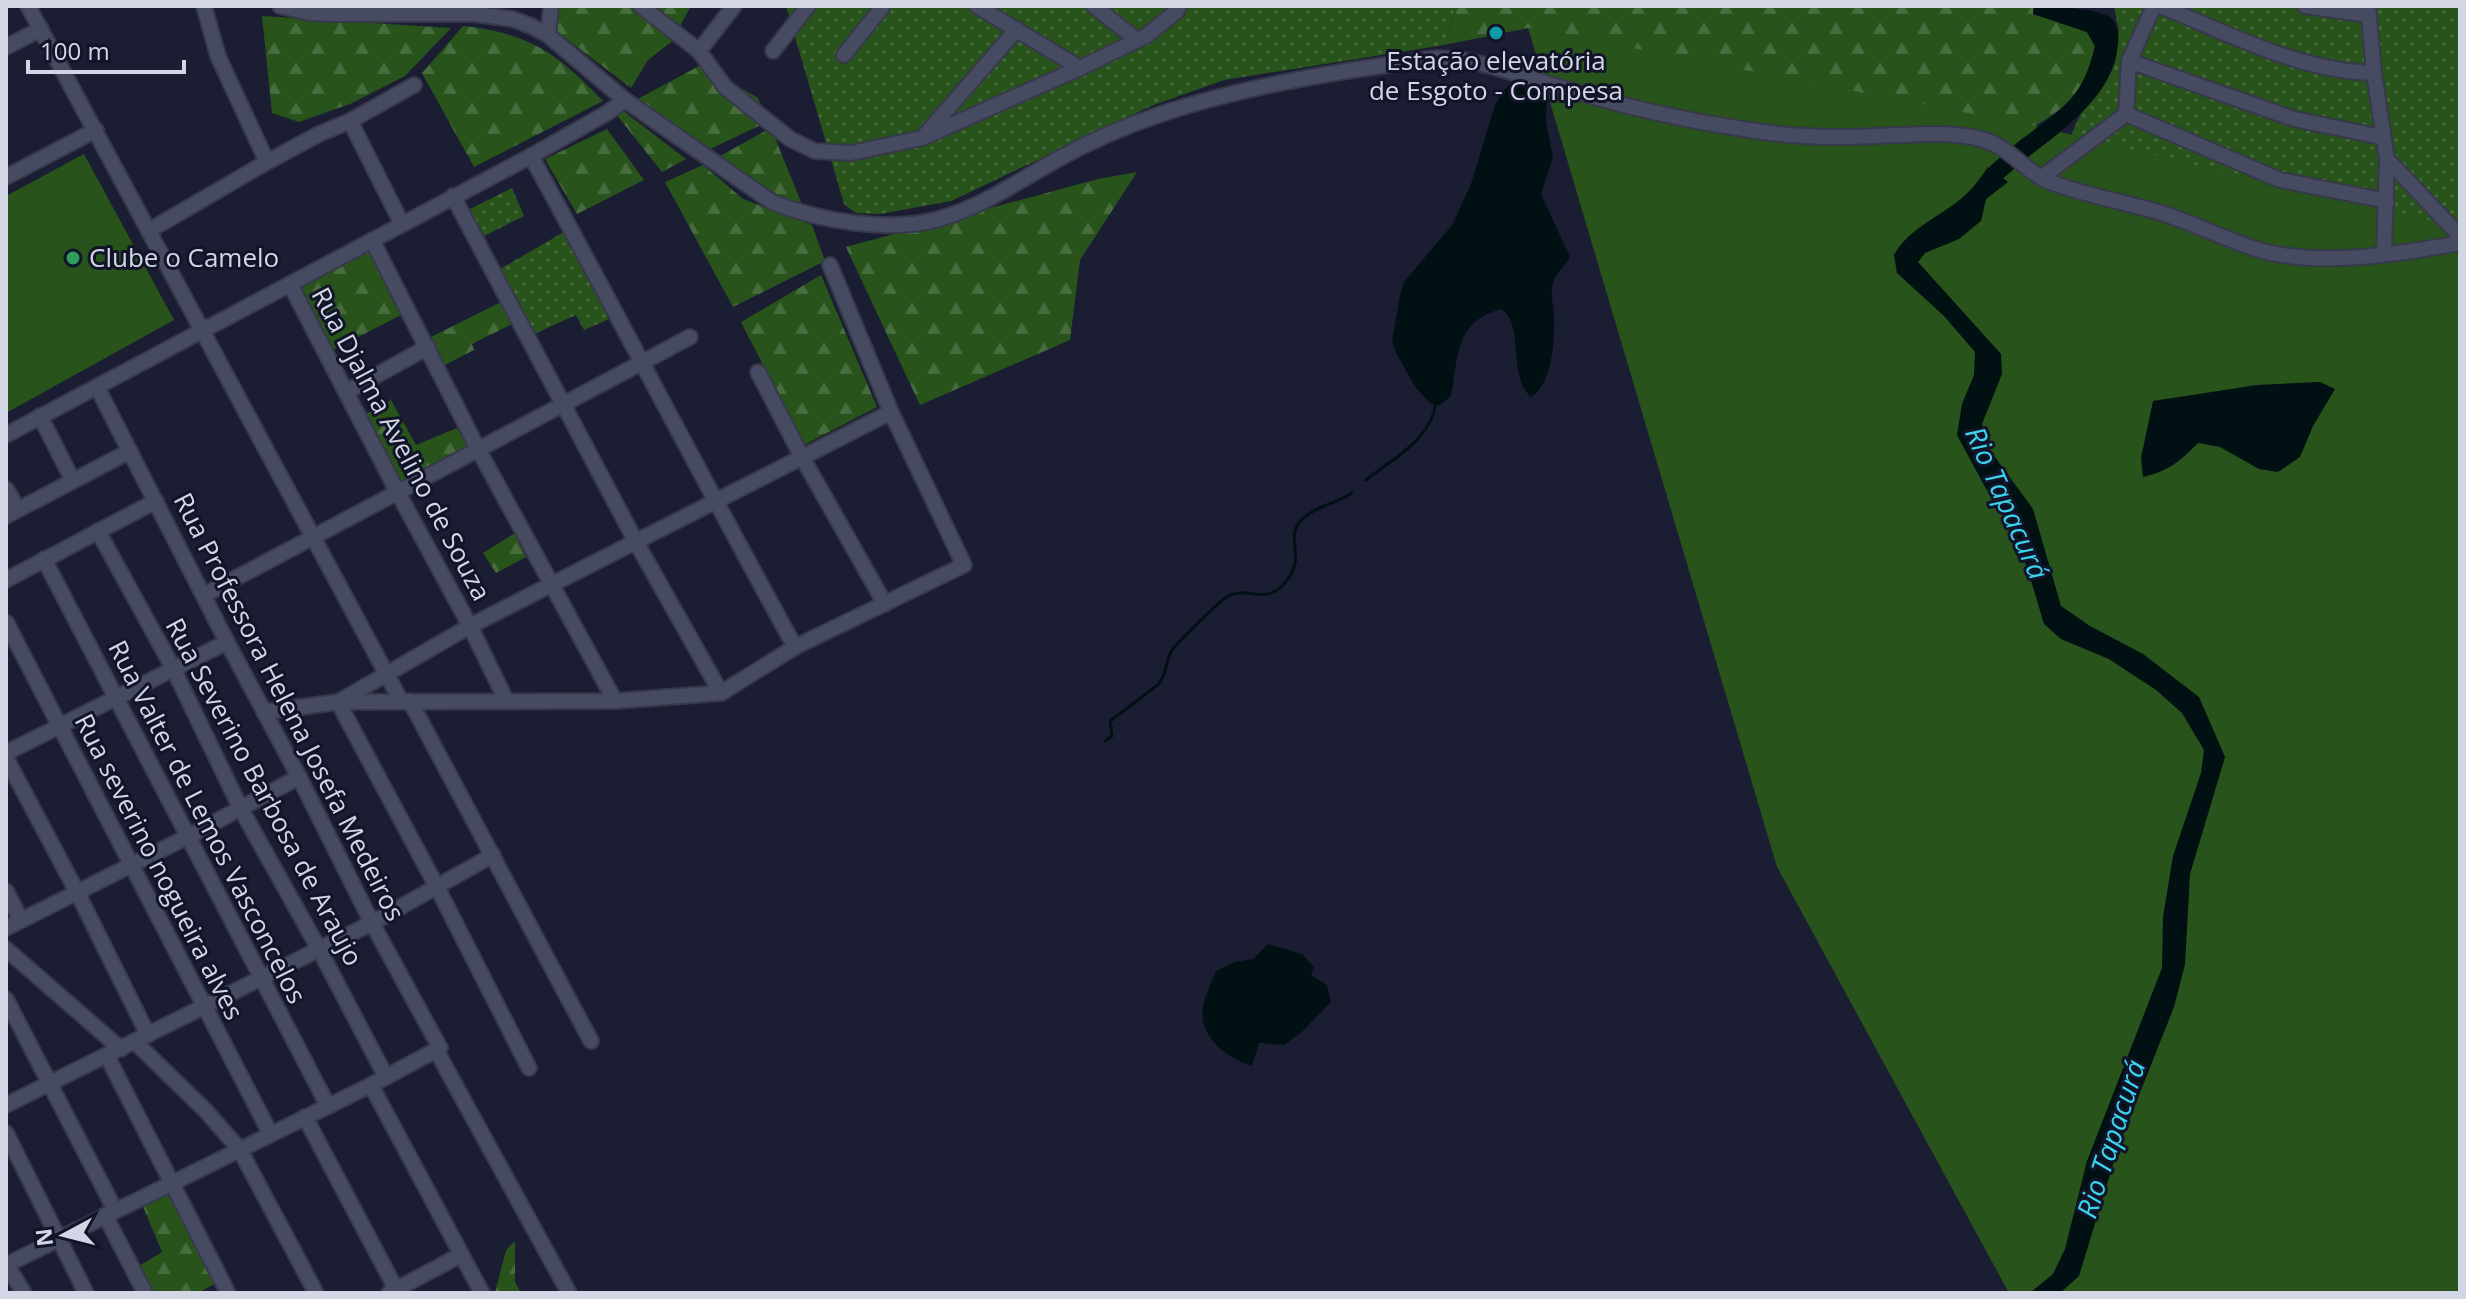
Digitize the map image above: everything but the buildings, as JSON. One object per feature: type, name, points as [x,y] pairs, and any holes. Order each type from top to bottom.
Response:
[{"type":"street","points":[[28,6],[313,537],[387,673],[493,855],[591,1041]]},
{"type":"street","points":[[204,6],[218,56],[267,162]]},
{"type":"street","points":[[280,6],[331,14],[474,14],[513,19],[548,35],[625,100],[772,202],[793,211],[873,224],[909,225],[958,213],[1115,132],[1225,95],[1268,84],[1438,58],[1456,58],[1612,102],[1707,124],[1761,132],[1846,137],[1969,137],[1994,143],[2041,178],[2067,188],[2157,211],[2207,232],[2273,253],[2336,259],[2460,243]]},
{"type":"street","points":[[548,35],[551,6]]},
{"type":"street","points":[[641,6],[699,51],[725,87],[790,139],[815,151],[851,153],[922,138],[1080,68],[1146,36],[1179,6]]},
{"type":"street","points":[[699,51],[734,6]]},
{"type":"street","points":[[773,51],[808,6]]},
{"type":"street","points":[[844,55],[883,6]]},
{"type":"street","points":[[977,6],[1080,68]]},
{"type":"street","points":[[1094,6],[1137,40]]},
{"type":"street","points":[[2041,178],[2126,114],[2129,61],[2154,6]]},
{"type":"street","points":[[2161,6],[2309,64],[2345,73],[2374,73]]},
{"type":"street","points":[[2305,6],[2368,10],[2387,159],[2384,253]]},
{"type":"street","points":[[6,47],[41,29]]},
{"type":"street","points":[[922,138],[1017,29]]},
{"type":"street","points":[[2129,61],[2294,119],[2382,137]]},
{"type":"street","points":[[150,230],[267,162],[414,85]]},
{"type":"street","points":[[6,435],[531,156],[625,100]]},
{"type":"street","points":[[2126,114],[2280,180],[2387,201]]},
{"type":"street","points":[[350,121],[402,224]]},
{"type":"street","points":[[6,177],[96,130]]},
{"type":"street","points":[[531,156],[795,647]]},
{"type":"street","points":[[2387,159],[2460,236]]},
{"type":"street","points":[[453,196],[636,542],[721,693]]},
{"type":"street","points":[[372,240],[478,449],[615,701]]},
{"type":"street","points":[[264,712],[338,702],[615,701],[721,693],[795,647],[964,565],[891,412],[830,265]]},
{"type":"street","name":"Rua Djalma Avelino de Souza","points":[[290,284],[506,700]]},
{"type":"street","points":[[204,595],[690,337]]},
{"type":"street","points":[[346,392],[428,347]]},
{"type":"street","points":[[758,372],[885,604]]},
{"type":"street","name":"Rua Professora Helena Josefa Medeiros","points":[[97,387],[372,923],[569,1293]]},
{"type":"street","points":[[338,702],[470,626],[891,412]]},
{"type":"street","points":[[40,416],[73,481]]},
{"type":"street","points":[[6,489],[12,512],[130,451]]},
{"type":"street","points":[[6,580],[156,501]]},
{"type":"street","name":"Rua Severino Barbosa de Araujo","points":[[98,531],[173,668],[241,809],[386,1077]]},
{"type":"street","name":"Rua Valter de Lemos Vasconcelos","points":[[44,559],[328,1106]]},
{"type":"street","name":"Rua severino nogueira alves","points":[[6,622],[270,1133]]},
{"type":"street","points":[[227,642],[115,697],[6,756],[77,892],[141,1038],[240,1150],[316,1293]]},
{"type":"street","points":[[338,702],[529,1068]]},
{"type":"street","points":[[6,928],[299,777]]},
{"type":"street","points":[[6,1105],[372,923],[493,855]]},
{"type":"street","points":[[6,891],[21,920]]},
{"type":"street","points":[[6,949],[121,1049]]},
{"type":"street","points":[[6,999],[110,1213],[145,1293]]},
{"type":"street","points":[[24,1293],[6,1265],[438,1049]]},
{"type":"street","points":[[107,1056],[228,1293]]},
{"type":"street","points":[[371,1085],[482,1293]]},
{"type":"street","points":[[305,1117],[394,1292],[461,1255]]},
{"type":"street","points":[[6,1133],[86,1293]]},
{"type":"green space","points":[[558,6],[691,6],[671,42],[648,60],[631,88],[555,30]]},
{"type":"green space","points":[[786,6],[1456,6],[1444,45],[1224,80],[1151,106],[951,201],[880,214],[856,213],[844,204]]},
{"type":"green space","points":[[1456,6],[2034,6],[2033,14],[2087,32],[2095,46],[2087,73],[2075,94],[2035,126],[1528,28],[1444,45]]},
{"type":"green space","points":[[2114,6],[2460,6],[2460,228],[2071,135],[2119,32]]},
{"type":"green space","points":[[262,16],[451,28],[405,76],[350,104],[299,122],[272,113]]},
{"type":"green space","points":[[463,26],[507,34],[541,48],[572,70],[603,101],[474,167],[422,73]]},
{"type":"green space","points":[[1528,28],[2010,120],[2460,228],[2460,1293],[2009,1293],[1777,867]]},
{"type":"green space","points":[[701,65],[758,98],[767,122],[710,149],[634,101]]},
{"type":"green space","points":[[622,110],[686,159],[662,172],[616,114]]},
{"type":"green space","points":[[771,128],[805,212],[718,157]]},
{"type":"green space","points":[[607,129],[644,180],[577,214],[545,159]]},
{"type":"green space","name":"Clube o Camelo","points":[[84,154],[174,320],[6,413],[6,196]]},
{"type":"green space","points":[[703,165],[743,199],[812,225],[825,261],[733,307],[665,182]]},
{"type":"green space","points":[[1137,172],[1080,260],[1070,340],[920,405],[846,247],[1098,179]]},
{"type":"green space","points":[[512,188],[524,216],[484,236],[470,209]]},
{"type":"green space","points":[[564,232],[611,318],[584,330],[576,315],[534,334],[500,269]]},
{"type":"green space","points":[[371,246],[403,314],[331,351],[297,285]]},
{"type":"green space","points":[[821,275],[877,407],[804,445],[741,322]]},
{"type":"green space","points":[[501,302],[512,324],[472,344],[474,350],[443,366],[429,338]]},
{"type":"green space","points":[[391,400],[416,445],[457,428],[468,447],[400,482],[366,414]]},
{"type":"green space","points":[[515,533],[526,557],[496,573],[483,553]]},
{"type":"green space","points":[[172,1193],[216,1283],[198,1293],[153,1293],[139,1266],[162,1252],[142,1204]]},
{"type":"green space","points":[[515,1241],[515,1282],[521,1293],[495,1293],[506,1250]]},
{"type":"water","points":[[2034,6],[2075,8],[2106,15],[2116,25],[2118,40],[2115,62],[2097,96],[2069,125],[2023,161],[2010,149],[2073,96],[2082,83],[2095,46],[2087,32],[2033,14]]},
{"type":"water","points":[[1512,83],[1542,88],[1547,96],[1546,122],[1553,157],[1541,194],[1570,257],[1552,287],[1554,335],[1551,360],[1544,382],[1531,397],[1520,377],[1512,326],[1501,309],[1474,322],[1461,342],[1451,396],[1440,405],[1431,404],[1416,388],[1392,342],[1400,295],[1404,282],[1452,225],[1471,184],[1495,105]]},
{"type":"water","points":[[1988,167],[2008,182],[1986,199],[1981,221],[1959,239],[1925,253],[1918,262],[2001,354],[2002,374],[1982,424],[1989,449],[2033,509],[2061,606],[2090,626],[2143,654],[2199,697],[2225,757],[2190,874],[2185,964],[2174,1007],[2118,1148],[2079,1276],[2060,1293],[2030,1293],[2053,1274],[2065,1249],[2087,1161],[2162,968],[2163,917],[2173,856],[2201,773],[2204,750],[2182,713],[2156,690],[2109,659],[2061,639],[2044,624],[2027,567],[2006,516],[1985,487],[1957,435],[1962,404],[1974,375],[1975,352],[1944,316],[1897,273],[1894,255],[1916,230],[1967,194]]},
{"type":"water","points":[[2320,382],[2335,389],[2313,426],[2300,457],[2278,472],[2259,469],[2220,447],[2198,443],[2173,465],[2143,477],[2141,458],[2153,401],[2257,385]]},
{"type":"water","points":[[1268,944],[1302,954],[1314,967],[1311,975],[1327,985],[1331,1002],[1303,1031],[1284,1045],[1259,1043],[1252,1066],[1233,1058],[1216,1045],[1205,1028],[1203,1007],[1216,971],[1235,962],[1253,959]]},
{"type":"waterway","name":"Rio Tapacurá","points":[[1982,191],[1998,171],[2026,147]]},
{"type":"waterway","points":[[1366,480],[1418,439],[1426,429],[1436,404]]},
{"type":"waterway","points":[[1105,741],[1112,736],[1110,721],[1159,684],[1172,650],[1189,632],[1233,594],[1268,594],[1282,586],[1294,567],[1294,537],[1299,523],[1310,513],[1352,493]]},
{"type":"place","name":"Estação elevatória de Esgoto - Compesa","points":[[1496,33]]},
{"type":"place","name":"Clube o Camelo","points":[[73,258]]}]
